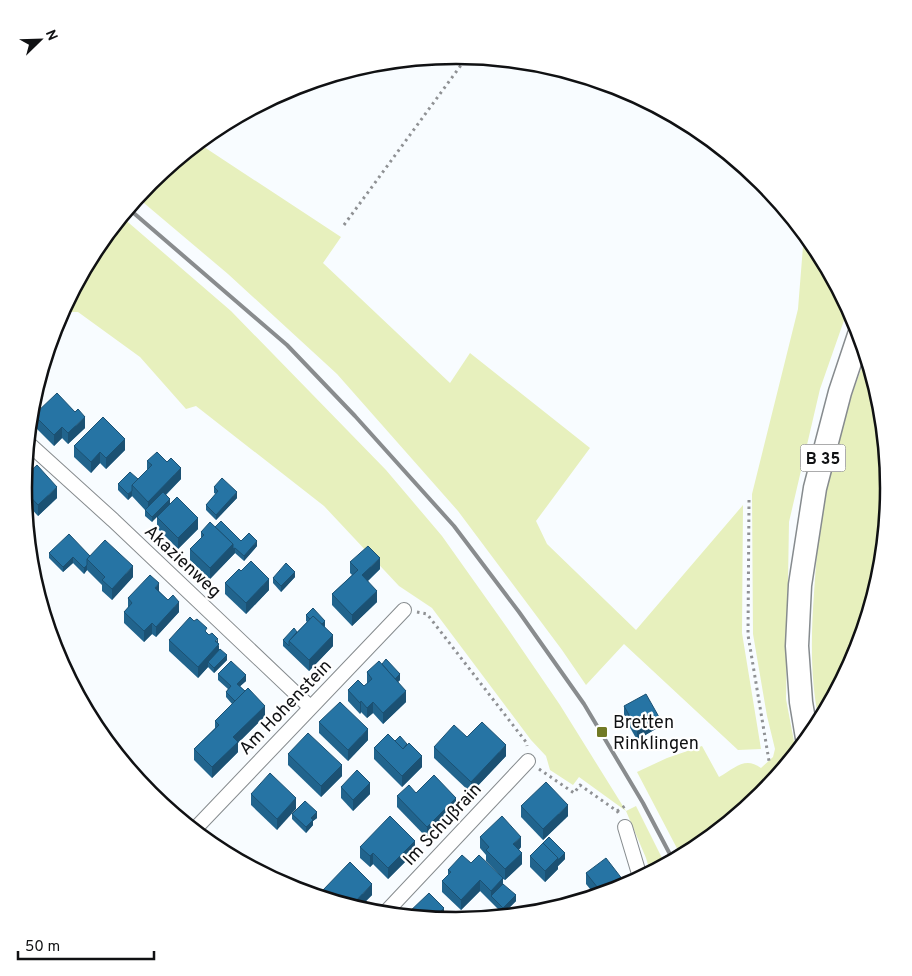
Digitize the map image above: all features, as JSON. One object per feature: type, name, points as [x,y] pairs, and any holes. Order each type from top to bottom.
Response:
[{"type":"main road","name":"B 35","points":[[805,727],[801,702],[797,646],[800,584],[815,488],[840,392],[855,347]]},
{"type":"street","name":"Akazienweg","points":[[34,449],[120,527],[310,708]]},
{"type":"street","name":"Am Hohenstein","points":[[199,825],[404,610]]},
{"type":"street","name":"Im Schußrain","points":[[391,906],[528,761]]},
{"type":"street","points":[[625,827],[638,870]]},
{"type":"path","points":[[344,225],[462,64]]},
{"type":"path","points":[[749,500],[748,634],[769,761]]},
{"type":"path","points":[[404,610],[427,614],[526,742],[528,761]]},
{"type":"path","points":[[543,772],[574,793],[580,785],[617,811],[624,806]]},
{"type":"green space","points":[[205,147],[341,237],[323,263],[450,383],[470,353],[590,448],[536,521],[547,544],[636,630],[743,505],[742,633],[761,749],[738,750],[624,644],[586,685],[458,511],[337,374],[228,274],[144,203],[177,170]]},
{"type":"green space","points":[[127,222],[231,311],[386,470],[442,536],[560,705],[626,811],[579,777],[573,785],[550,770],[546,756],[531,740],[432,608],[399,586],[324,506],[196,406],[186,409],[140,357],[78,312],[71,312],[89,276]]},
{"type":"green space","points":[[803,246],[823,276],[844,320],[820,389],[789,522],[786,699],[794,743],[774,767],[735,806],[714,824],[677,849],[637,772],[667,758],[702,746],[719,777],[745,763],[761,768],[773,757],[775,749],[767,716],[753,634],[752,494],[798,309]]},
{"type":"green space","points":[[862,368],[876,433],[879,460],[879,516],[871,571],[857,624],[836,675],[817,709],[812,641],[817,546],[829,469]]},
{"type":"green space","points":[[636,806],[662,858],[648,865],[626,811]]},
{"type":"building","points":[[57,393],[75,412],[78,409],[85,417],[68,433],[62,427],[54,435],[38,419],[40,409]]},
{"type":"building","points":[[103,417],[125,439],[106,458],[100,452],[91,462],[74,446]]},
{"type":"building","points":[[157,452],[167,462],[171,458],[181,468],[148,502],[132,485],[152,465],[147,461]]},
{"type":"building","points":[[37,465],[57,487],[38,505],[32,499],[33,469]]},
{"type":"building","points":[[130,472],[138,479],[132,485],[132,491],[128,494],[118,484]]},
{"type":"building","points":[[222,478],[237,492],[216,515],[206,505],[218,491],[214,487]]},
{"type":"building","points":[[163,492],[170,499],[152,517],[145,510]]},
{"type":"building","points":[[177,497],[198,518],[178,538],[157,517]]},
{"type":"building","points":[[221,521],[241,541],[249,533],[257,541],[244,556],[235,548],[233,549],[233,544],[215,527]]},
{"type":"building","points":[[210,522],[233,544],[210,568],[190,549],[204,535],[201,532]]},
{"type":"building","points":[[69,534],[90,556],[84,568],[73,557],[63,567],[49,553]]},
{"type":"building","points":[[105,540],[133,566],[112,589],[102,580],[105,577],[87,559]]},
{"type":"building","points":[[368,546],[380,558],[362,575],[377,591],[352,615],[332,594],[358,570],[350,562]]},
{"type":"building","points":[[251,561],[269,579],[246,603],[225,583],[239,569],[241,571]]},
{"type":"building","points":[[286,563],[295,572],[281,586],[273,578]]},
{"type":"building","points":[[150,575],[159,583],[155,588],[168,600],[173,595],[179,602],[156,627],[152,623],[144,631],[124,612],[132,603],[128,598]]},
{"type":"building","points":[[313,608],[325,621],[322,624],[313,616],[310,619],[306,615]]},
{"type":"building","points":[[313,616],[333,635],[309,660],[289,641]]},
{"type":"building","points":[[190,617],[194,621],[197,619],[207,628],[205,631],[209,635],[212,633],[218,639],[215,641],[219,644],[198,667],[169,640]]},
{"type":"building","points":[[294,628],[297,632],[289,641],[289,646],[283,640]]},
{"type":"building","points":[[220,649],[227,655],[214,668],[208,662]]},
{"type":"building","points":[[386,659],[400,674],[395,679],[382,664]]},
{"type":"building","points":[[231,661],[246,675],[237,684],[245,691],[235,701],[226,692],[231,686],[218,674]]},
{"type":"building","points":[[379,661],[406,691],[383,713],[373,702],[367,708],[348,690],[358,680],[364,686],[372,679],[367,672]]},
{"type":"building","points":[[248,688],[265,706],[233,737],[238,742],[212,767],[194,749],[219,725],[215,721]]},
{"type":"building","points":[[646,694],[659,717],[637,729],[624,706]]},
{"type":"building","points":[[340,702],[368,729],[348,750],[319,722]]},
{"type":"building","points":[[482,722],[506,745],[471,782],[434,747],[454,725],[467,737]]},
{"type":"building","points":[[308,733],[342,765],[321,786],[288,754]]},
{"type":"building","points":[[388,734],[403,749],[409,743],[422,756],[402,776],[374,748]]},
{"type":"building","points":[[400,736],[407,744],[403,749],[395,741]]},
{"type":"building","points":[[357,770],[370,783],[353,800],[341,787]]},
{"type":"building","points":[[270,773],[296,798],[277,819],[251,794]]},
{"type":"building","points":[[434,775],[456,798],[427,827],[397,796],[409,785],[416,793]]},
{"type":"building","points":[[546,782],[568,805],[543,829],[521,806]]},
{"type":"building","points":[[305,801],[317,812],[311,818],[313,820],[306,827],[292,814]]},
{"type":"building","points":[[390,816],[415,841],[388,868],[373,853],[370,856],[360,847]]},
{"type":"building","points":[[502,816],[521,837],[513,844],[522,853],[505,869],[486,850],[489,847],[480,837]]},
{"type":"building","points":[[549,837],[565,853],[558,860],[543,843]]},
{"type":"building","points":[[543,843],[558,858],[545,871],[530,856]]},
{"type":"building","points":[[462,855],[471,863],[479,855],[503,878],[491,891],[480,880],[461,900],[442,881],[451,872],[448,870]]},
{"type":"building","points":[[606,858],[621,878],[597,887],[586,873]]},
{"type":"building","points":[[350,862],[372,884],[357,899],[323,890]]},
{"type":"building","points":[[503,884],[516,895],[503,908],[491,896]]},
{"type":"building","points":[[429,893],[444,908],[441,911],[412,909]]},
{"type":"railway","points":[[134,213],[287,345],[355,416],[454,526],[519,612],[584,704],[643,803],[670,854]]},
{"type":"place","name":"Bretten Rinklingen","points":[[602,732]]}]
